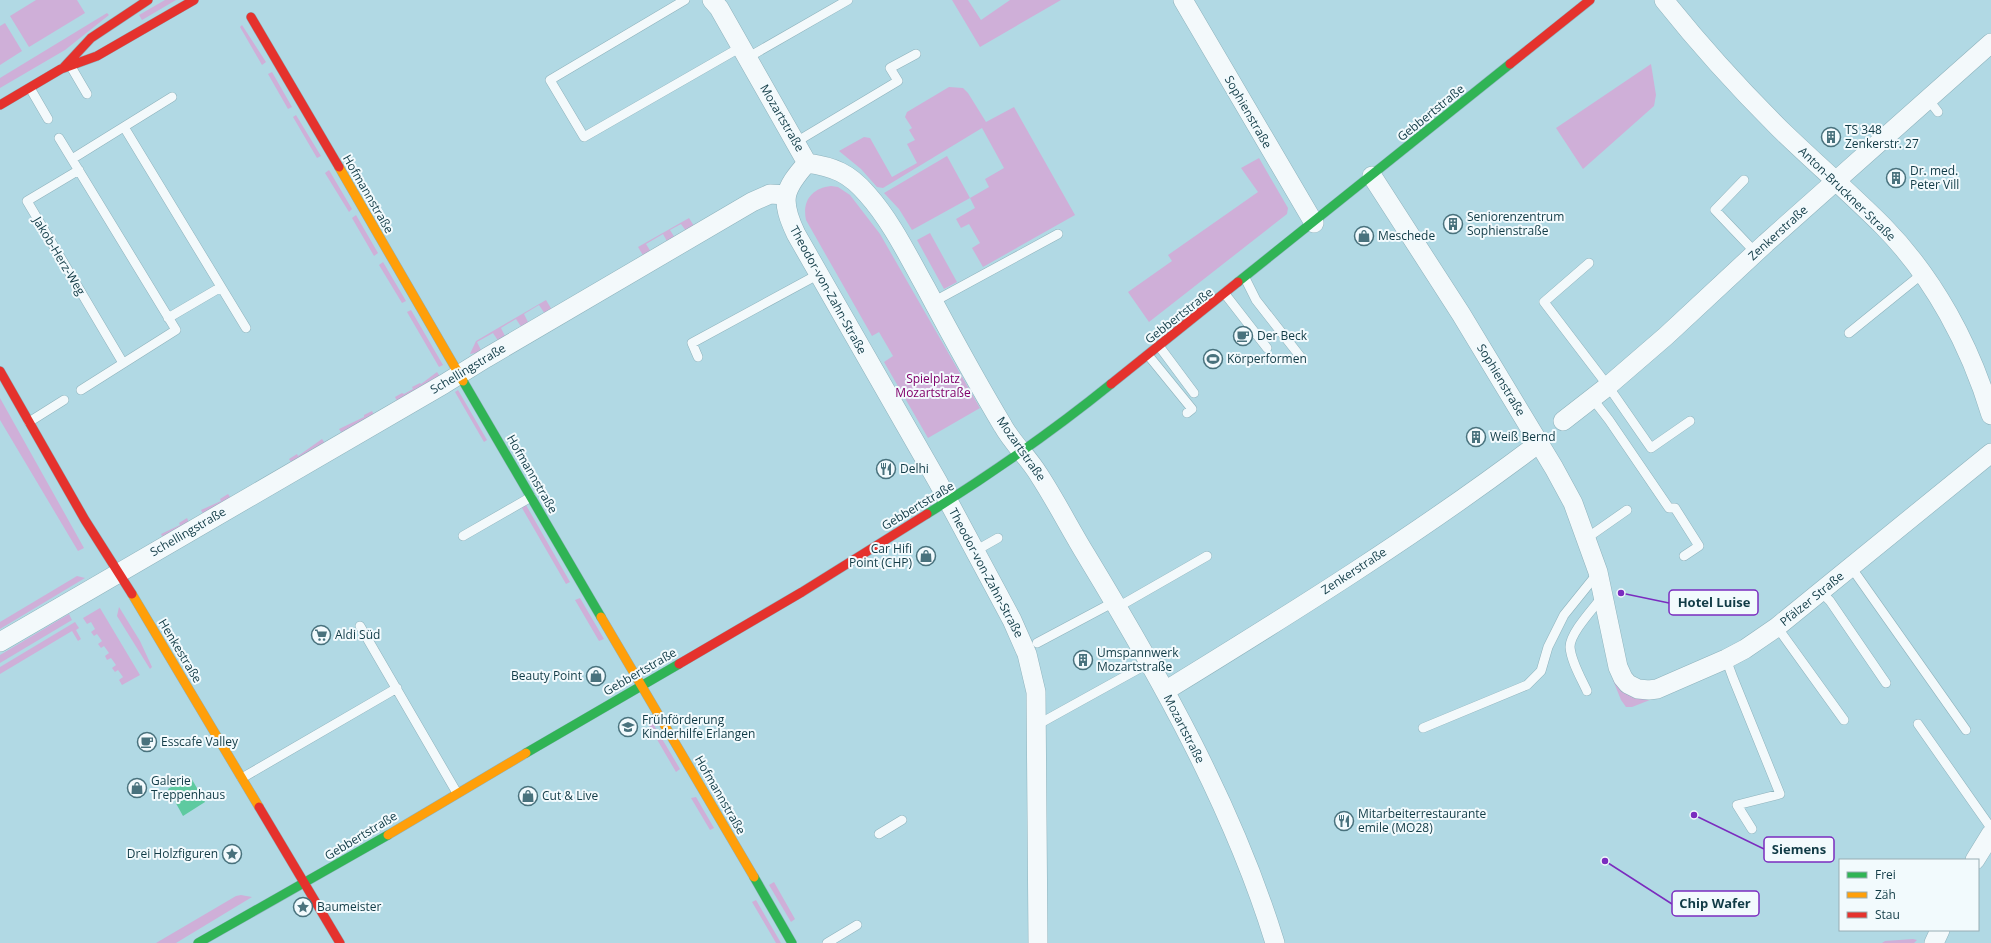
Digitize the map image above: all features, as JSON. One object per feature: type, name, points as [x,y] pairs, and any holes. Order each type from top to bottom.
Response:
[{"type":"street","points":[[69,64],[91,38],[148,0]]},
{"type":"street","points":[[0,105],[69,64],[97,56],[194,0]]},
{"type":"street","name":"Mozartstraße","points":[[712,0],[719,8],[807,163],[829,166],[842,172],[866,192],[892,226],[1004,429],[1039,474],[1116,604],[1165,692],[1214,789],[1240,847],[1263,903],[1275,943]]},
{"type":"street","name":"Sophienstraße","points":[[1182,0],[1314,223]]},
{"type":"street","name":"Gebbertstraße","points":[[198,943],[304,883],[802,592],[1023,453],[1314,223],[1590,0]]},
{"type":"street","name":"Anton-Bruckner-Straße","points":[[1664,0],[1748,96],[1884,227],[1922,274],[1940,299],[1972,359],[1991,415]]},
{"type":"street","name":"Hofmannstraße","points":[[251,17],[792,943]]},
{"type":"street","name":"Zenkerstraße","points":[[1563,421],[1608,386],[1666,336],[1756,252],[1836,182],[1933,106],[1991,43]]},
{"type":"street","points":[[786,195],[791,182],[807,163]]},
{"type":"street","name":"Sophienstraße","points":[[1372,176],[1461,314],[1539,443],[1573,503],[1587,538],[1598,572],[1618,668]]},
{"type":"street","name":"Schellingstraße","points":[[0,642],[460,375],[752,202],[770,194],[786,195]]},
{"type":"street","name":"Theodor-von-Zahn-Straße","points":[[786,195],[787,215],[818,274],[948,501],[1012,620],[1027,654],[1036,692],[1038,943]]},
{"type":"street","name":"Henkestraße","points":[[0,371],[28,423],[85,520],[242,778],[340,943]]},
{"type":"street","name":"Zenkerstraße","points":[[1165,692],[1335,584],[1471,492],[1539,443]]},
{"type":"street","name":"Pfälzer Straße","points":[[1618,668],[1628,684],[1638,689],[1657,689],[1726,659],[1745,649],[1778,627],[1991,453]]},
{"type":"street","points":[[1976,859],[1991,834]]},
{"type":"street","points":[[1934,943],[1940,931]]},
{"type":"lane","points":[[685,0],[550,80],[584,137],[744,52],[848,0]]},
{"type":"lane","points":[[796,142],[898,81],[890,68],[916,54]]},
{"type":"lane","points":[[69,64],[87,94]]},
{"type":"lane","points":[[30,87],[48,119]]},
{"type":"lane","points":[[72,159],[172,97]]},
{"type":"lane","points":[[124,127],[246,328]]},
{"type":"lane","points":[[59,138],[176,330],[81,390]]},
{"type":"lane","name":"Jakob-Herz-Weg","points":[[79,170],[27,201],[123,364]]},
{"type":"lane","points":[[1744,180],[1715,210],[1756,252]]},
{"type":"lane","points":[[933,302],[1058,234]]},
{"type":"lane","points":[[1589,263],[1544,302],[1608,386],[1651,448],[1690,421]]},
{"type":"lane","points":[[698,357],[692,343],[818,274]]},
{"type":"lane","points":[[1849,333],[1922,274]]},
{"type":"lane","points":[[1245,278],[1256,300],[1303,360]]},
{"type":"lane","points":[[168,318],[221,287]]},
{"type":"lane","points":[[1225,294],[1267,348]]},
{"type":"lane","points":[[1160,346],[1194,394]]},
{"type":"lane","points":[[1148,355],[1192,409],[1187,413]]},
{"type":"lane","points":[[1592,398],[1609,420],[1669,508],[1675,508],[1699,546],[1684,556]]},
{"type":"lane","points":[[28,423],[64,400]]},
{"type":"lane","points":[[464,536],[531,496]]},
{"type":"lane","points":[[1587,538],[1627,510]]},
{"type":"lane","points":[[975,551],[998,538]]},
{"type":"lane","points":[[1038,643],[1207,556]]},
{"type":"lane","points":[[1851,567],[1966,730]]},
{"type":"lane","points":[[1423,728],[1527,685],[1533,681],[1541,671],[1548,647],[1564,615],[1598,572]]},
{"type":"lane","points":[[1821,592],[1830,601],[1886,683]]},
{"type":"lane","points":[[1587,691],[1572,655],[1570,646],[1572,637],[1603,596]]},
{"type":"lane","points":[[360,626],[457,793]]},
{"type":"lane","points":[[1778,627],[1844,720]]},
{"type":"lane","points":[[1726,659],[1732,678],[1780,794],[1738,805],[1752,829]]},
{"type":"lane","points":[[1036,725],[1149,663]]},
{"type":"lane","points":[[242,778],[397,688]]},
{"type":"lane","points":[[1918,724],[1991,828]]},
{"type":"lane","points":[[879,834],[902,820]]},
{"type":"lane","points":[[827,943],[857,926]]},
{"type":"green space","points":[[36,0],[77,0],[85,13],[29,47],[10,16]]},
{"type":"green space","points":[[165,0],[176,0],[142,20],[139,15]]},
{"type":"green space","points":[[952,0],[968,0],[981,20],[1010,0],[1061,0],[980,47]]},
{"type":"green space","points":[[107,13],[109,15],[65,50],[0,88],[0,78]]},
{"type":"green space","points":[[5,23],[22,51],[0,65],[0,26]]},
{"type":"green space","points":[[242,25],[266,62],[262,65],[240,27]]},
{"type":"green space","points":[[1651,64],[1656,95],[1654,106],[1583,169],[1556,128]]},
{"type":"green space","points":[[272,72],[292,107],[288,109],[268,74]]},
{"type":"green space","points":[[949,87],[963,88],[968,93],[986,122],[1014,107],[1075,215],[983,267],[972,248],[980,243],[969,224],[961,228],[956,219],[975,208],[970,198],[989,187],[985,179],[1004,168],[982,128],[883,188],[877,187],[861,169],[839,151],[864,137],[870,138],[892,177],[917,163],[907,144],[915,140],[909,130],[912,128],[905,117],[907,112]]},
{"type":"green space","points":[[296,115],[321,156],[317,158],[293,117]]},
{"type":"green space","points":[[947,156],[970,198],[912,230],[899,209],[884,193]]},
{"type":"green space","points":[[1259,158],[1288,208],[1287,214],[1149,322],[1128,292],[1172,261],[1168,255],[1258,192],[1241,168]]},
{"type":"green space","points":[[329,170],[352,209],[349,212],[325,173]]},
{"type":"green space","name":"Spielplatz Mozartstraße","points":[[831,186],[838,187],[850,195],[880,234],[980,408],[928,438],[884,362],[893,356],[879,332],[872,336],[806,220],[805,213],[807,201],[819,189]]},
{"type":"green space","points":[[356,215],[378,253],[374,256],[352,218]]},
{"type":"green space","points":[[689,218],[694,226],[686,231],[681,224],[670,230],[675,238],[668,243],[663,234],[646,244],[651,252],[644,257],[638,247]]},
{"type":"green space","points":[[930,233],[957,282],[944,289],[917,240]]},
{"type":"green space","points":[[383,262],[406,301],[402,303],[379,265]]},
{"type":"green space","points":[[546,300],[552,310],[545,314],[539,305],[524,314],[529,324],[522,328],[516,319],[501,328],[506,338],[499,342],[493,333],[477,342],[482,352],[470,354],[476,341]]},
{"type":"green space","points":[[411,310],[443,365],[439,367],[407,312]]},
{"type":"green space","points":[[437,372],[441,378],[398,403],[395,397],[413,389],[412,387],[420,383],[421,384]]},
{"type":"green space","points":[[458,390],[487,440],[484,442],[455,392]]},
{"type":"green space","points":[[0,398],[84,548],[78,551],[0,420]]},
{"type":"green space","points":[[372,411],[375,417],[343,435],[339,429],[364,417],[364,415]]},
{"type":"green space","points":[[322,439],[326,445],[293,465],[289,459],[297,454],[298,456]]},
{"type":"green space","points":[[228,494],[232,500],[204,516],[201,510],[221,501],[220,499]]},
{"type":"green space","points":[[526,505],[570,582],[566,584],[522,508]]},
{"type":"green space","points":[[187,518],[190,525],[164,540],[161,534],[180,525],[179,523]]},
{"type":"green space","points":[[77,576],[85,578],[0,629],[0,622]]},
{"type":"green space","points":[[580,598],[604,639],[599,641],[575,600]]},
{"type":"green space","points":[[119,607],[140,641],[152,667],[150,669],[117,616]]},
{"type":"green space","points":[[100,608],[140,675],[122,685],[119,680],[123,677],[118,670],[115,672],[112,668],[116,665],[111,658],[107,660],[105,656],[109,653],[104,646],[101,648],[98,644],[102,641],[97,634],[94,636],[91,632],[95,629],[91,622],[87,624],[83,618]]},
{"type":"green space","points":[[69,614],[72,620],[0,663],[0,655]]},
{"type":"green space","points":[[75,622],[79,628],[76,630],[81,639],[78,641],[72,631],[0,674],[0,667]]},
{"type":"green space","points":[[1613,680],[1655,698],[1632,707],[1626,707],[1621,700]]},
{"type":"green space","points":[[652,722],[680,769],[676,772],[648,724]]},
{"type":"green space","points":[[696,797],[714,828],[710,830],[691,798]]},
{"type":"green space","points":[[774,882],[795,919],[791,922],[769,885]]},
{"type":"green space","points":[[241,895],[252,897],[176,943],[156,943],[236,896]]},
{"type":"green space","points":[[756,900],[781,943],[776,943],[752,902]]},
{"type":"green space","points":[[1917,940],[1914,943],[1882,943],[1885,941]]},
{"type":"shaded area","points":[[190,776],[205,802],[183,816],[168,789]]},
{"type":"traffic: fast","points":[[1238,282],[1510,64]]},
{"type":"traffic: fast","points":[[463,381],[601,617]]},
{"type":"traffic: fast","points":[[927,514],[1021,452],[1067,419],[1111,384]]},
{"type":"traffic: fast","points":[[526,753],[679,664]]},
{"type":"traffic: fast","points":[[198,943],[388,835]]},
{"type":"traffic: fast","points":[[754,877],[792,943]]},
{"type":"traffic: slow","points":[[339,167],[463,381]]},
{"type":"traffic: slow","points":[[132,594],[259,807]]},
{"type":"traffic: slow","points":[[601,617],[754,877]]},
{"type":"traffic: slow","points":[[388,835],[526,753]]},
{"type":"traffic: jam","points":[[64,67],[91,38],[148,0]]},
{"type":"traffic: jam","points":[[0,105],[61,69],[97,56],[194,0]]},
{"type":"traffic: jam","points":[[1510,64],[1590,0]]},
{"type":"traffic: jam","points":[[251,17],[339,167]]},
{"type":"traffic: jam","points":[[1111,384],[1238,282]]},
{"type":"traffic: jam","points":[[0,371],[85,520],[132,594]]},
{"type":"traffic: jam","points":[[679,664],[802,592],[927,514]]},
{"type":"traffic: jam","points":[[259,807],[340,943]]},
{"type":"place","name":"TS 348 Zenkerstr. 27","points":[[1831,137]]},
{"type":"place","name":"Dr. med. Peter Vill","points":[[1896,178]]},
{"type":"place","name":"Seniorenzentrum Sophienstraße","points":[[1453,224]]},
{"type":"place","name":"Meschede","points":[[1364,236]]},
{"type":"place","name":"Der Beck","points":[[1243,336]]},
{"type":"place","name":"Körperformen","points":[[1213,359]]},
{"type":"place","name":"Weiß Bernd","points":[[1476,437]]},
{"type":"place","name":"Delhi","points":[[886,469]]},
{"type":"place","name":"Car Hifi Point (CHP)","points":[[926,556]]},
{"type":"place","name":"Hotel Luise","points":[[1621,593]]},
{"type":"place","name":"Aldi Süd","points":[[321,635]]},
{"type":"place","name":"Umspannwerk Mozartstraße","points":[[1083,660]]},
{"type":"place","name":"Beauty Point","points":[[596,676]]},
{"type":"place","name":"Frühförderung Kinderhilfe Erlangen","points":[[628,727]]},
{"type":"place","name":"Esscafe Valley","points":[[147,742]]},
{"type":"place","name":"Galerie Treppenhaus","points":[[137,788]]},
{"type":"place","name":"Cut & Live","points":[[528,796]]},
{"type":"place","name":"Siemens","points":[[1694,815]]},
{"type":"place","name":"Mitarbeiterrestaurante emile (MO28)","points":[[1344,821]]},
{"type":"place","name":"Drei Holzfiguren","points":[[232,854]]},
{"type":"place","name":"Chip Wafer","points":[[1605,861]]},
{"type":"place","name":"Baumeister","points":[[303,907]]}]
